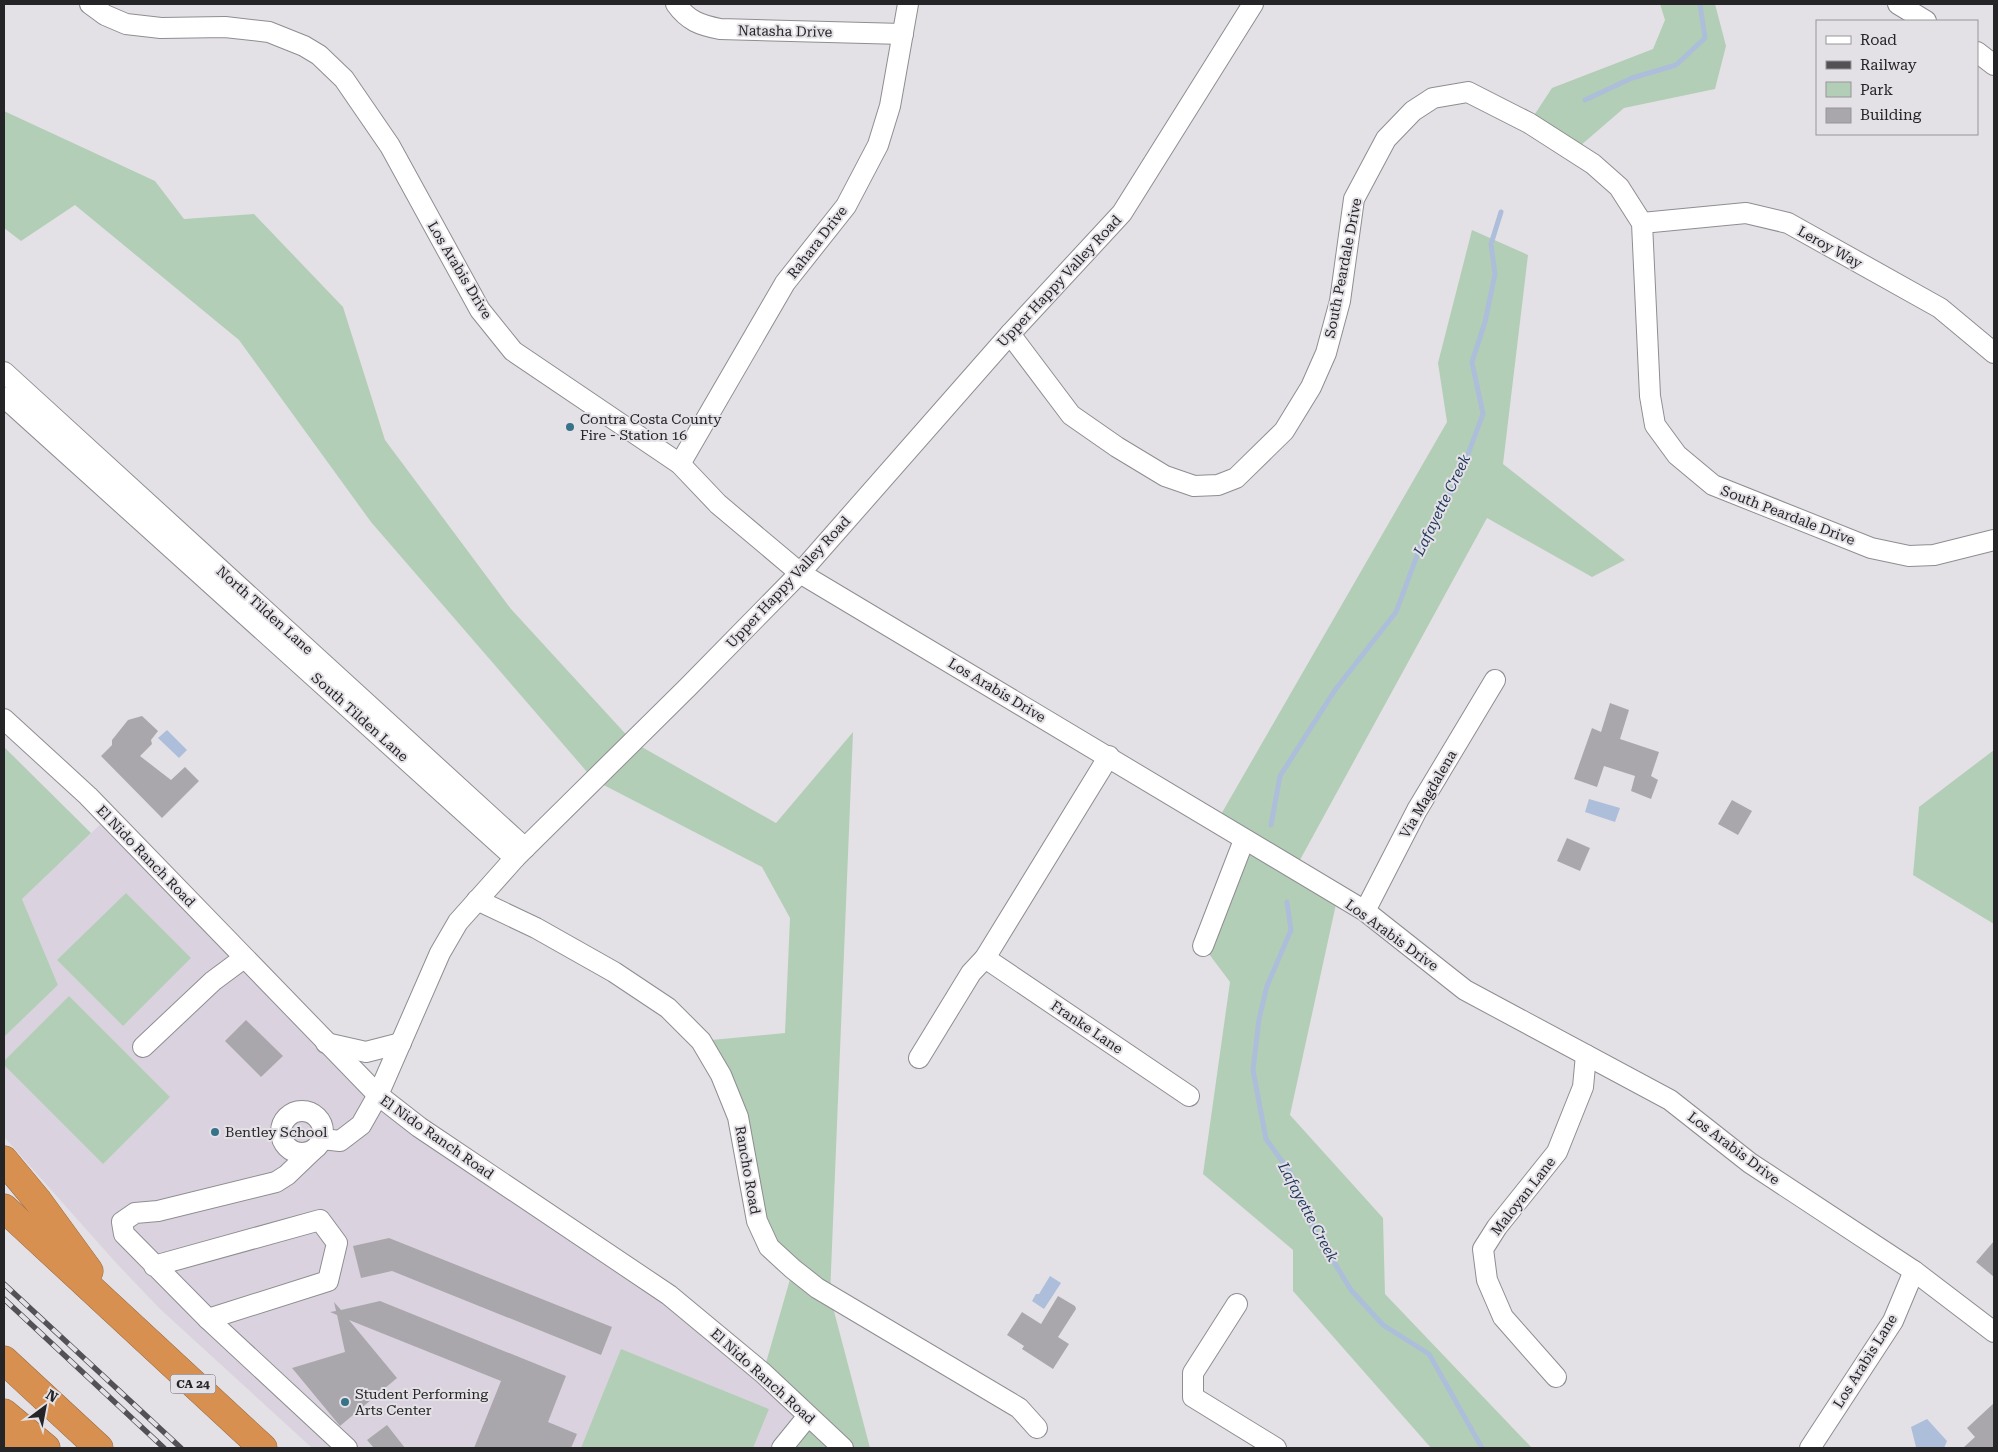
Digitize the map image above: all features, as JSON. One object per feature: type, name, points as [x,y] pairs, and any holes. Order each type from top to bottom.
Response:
[{"type":"highway","points":[[4,1160],[38,1201],[123,1319]]},
{"type":"highway","name":"CA 24","points":[[4,1208],[263,1448]]},
{"type":"highway","points":[[4,1360],[99,1448]]},
{"type":"highway","points":[[4,1412],[46,1448]]},
{"type":"highway","points":[[4,1442],[15,1448]]},
{"type":"street","name":"Los Arabis Drive","points":[[90,4],[105,15],[126,24],[161,28],[225,27],[269,32],[319,54],[344,79],[390,146],[480,310],[513,351],[680,464],[718,504],[800,573],[1109,756],[1365,912],[1465,990],[1670,1100],[1750,1163],[1914,1271],[1994,1332]]},
{"type":"street","name":"Natasha Drive","points":[[676,4],[682,13],[697,25],[720,29],[903,34]]},
{"type":"street","name":"Rahara Drive","points":[[680,464],[785,283],[846,206],[878,145],[890,106],[908,4]]},
{"type":"street","name":"Upper Happy Valley Road","points":[[154,1266],[124,1234],[122,1222],[136,1213],[158,1211],[276,1182],[287,1175],[317,1145],[340,1141],[361,1125],[378,1095],[440,953],[458,922],[520,853],[688,688],[800,573],[1010,334],[1122,213],[1253,4]]},
{"type":"street","points":[[1898,4],[1924,20]]},
{"type":"street","points":[[1978,53],[1994,65]]},
{"type":"street","name":"South Peardale Drive","points":[[1010,334],[1071,415],[1117,447],[1165,476],[1194,486],[1218,485],[1236,478],[1284,430],[1311,387],[1326,353],[1340,301],[1354,199],[1386,139],[1413,111],[1433,98],[1468,92],[1529,123],[1593,164],[1619,187],[1642,223],[1650,396],[1655,425],[1677,456],[1713,486],[1871,548],[1909,556],[1934,555],[1994,540]]},
{"type":"street","name":"Leroy Way","points":[[1642,223],[1746,213],[1788,223],[1940,308],[1994,353]]},
{"type":"street","name":"North Tilden Lane","points":[[4,372],[520,853]]},
{"type":"street","name":"South Tilden Lane","points":[[4,397],[520,853]]},
{"type":"street","name":"Via Magdalena","points":[[1365,912],[1416,810],[1494,680]]},
{"type":"street","name":"El Nido Ranch Road","points":[[4,718],[88,796],[378,1095],[419,1127],[669,1295],[763,1373],[842,1448]]},
{"type":"street","points":[[920,1058],[971,973],[985,958],[1109,756]]},
{"type":"street","points":[[1203,946],[1244,840]]},
{"type":"street","name":"Rancho Road","points":[[477,900],[545,932],[614,972],[668,1008],[701,1041],[721,1075],[738,1117],[757,1221],[769,1247],[817,1288],[1019,1408],[1037,1428]]},
{"type":"street","points":[[143,1047],[213,981],[244,958]]},
{"type":"street","name":"Franke Lane","points":[[985,958],[1189,1096]]},
{"type":"street","points":[[326,1042],[366,1052],[401,1043]]},
{"type":"street","name":"Maloyan Lane","points":[[1556,1377],[1503,1317],[1487,1280],[1483,1249],[1497,1227],[1556,1152],[1583,1087],[1586,1054]]},
{"type":"street","points":[[154,1266],[320,1220],[337,1243],[328,1281],[208,1319]]},
{"type":"street","points":[[154,1266],[208,1319],[347,1448]]},
{"type":"street","name":"Los Arabis Lane","points":[[1810,1448],[1892,1321],[1914,1271]]},
{"type":"street","points":[[1237,1304],[1193,1373],[1193,1397],[1276,1448]]},
{"type":"street","points":[[782,1448],[808,1416]]},
{"type":"shaded area","name":"Bentley School","points":[[108,817],[378,1095],[669,1295],[843,1448],[312,1448],[160,1309],[117,1264],[4,1137],[4,1037],[58,985],[22,899]]},
{"type":"green space","points":[[1660,4],[1715,4],[1726,46],[1715,89],[1624,108],[1573,152],[1529,123],[1552,88],[1653,49],[1665,20]]},
{"type":"green space","points":[[4,111],[155,181],[184,219],[254,214],[343,307],[385,440],[511,609],[633,742],[776,823],[853,732],[830,1296],[870,1448],[782,1448],[808,1416],[763,1373],[793,1269],[769,1247],[738,1117],[701,1041],[785,1033],[790,918],[762,867],[594,780],[371,522],[239,340],[75,205],[21,241],[4,228]]},
{"type":"green space","points":[[1472,230],[1528,255],[1503,464],[1625,560],[1592,577],[1487,518],[1295,869],[1338,895],[1290,1115],[1383,1218],[1385,1294],[1532,1448],[1431,1448],[1293,1291],[1293,1250],[1203,1174],[1230,982],[1203,946],[1244,840],[1216,823],[1447,422],[1438,363]]},
{"type":"green space","points":[[4,747],[91,833],[22,899],[58,985],[4,1037]]},
{"type":"green space","points":[[1994,750],[1994,924],[1913,875],[1919,807]]},
{"type":"green space","points":[[126,893],[191,958],[123,1026],[57,960]]},
{"type":"green space","points":[[69,996],[170,1097],[103,1164],[4,1065],[4,1061]]},
{"type":"green space","points":[[621,1349],[769,1409],[753,1448],[581,1448]]},
{"type":"water","points":[[167,730],[187,750],[179,758],[158,738]]},
{"type":"water","points":[[1589,799],[1620,808],[1615,822],[1585,812]]},
{"type":"water","points":[[1050,1276],[1061,1283],[1044,1309],[1032,1301],[1036,1294],[1039,1294]]},
{"type":"water","points":[[1927,1419],[1947,1441],[1944,1448],[1916,1447],[1911,1427]]},
{"type":"building","points":[[1610,703],[1629,710],[1620,739],[1659,752],[1651,776],[1658,780],[1651,799],[1631,791],[1635,776],[1604,766],[1597,787],[1574,779],[1592,728],[1601,732]]},
{"type":"building","points":[[142,716],[158,731],[151,740],[152,744],[140,756],[171,780],[185,767],[199,781],[162,818],[101,756],[112,745],[112,740],[128,720]]},
{"type":"building","points":[[1732,800],[1752,811],[1738,835],[1718,824]]},
{"type":"building","points":[[1567,838],[1590,848],[1580,871],[1557,861]]},
{"type":"building","points":[[246,1020],[283,1056],[261,1077],[225,1041]]},
{"type":"building","points":[[389,1238],[612,1327],[601,1355],[392,1271],[361,1278],[353,1246]]},
{"type":"building","points":[[1994,1241],[1994,1277],[1976,1262]]},
{"type":"building","points":[[1058,1296],[1075,1306],[1076,1309],[1058,1337],[1069,1344],[1053,1369],[1022,1349],[1024,1346],[1007,1335],[1022,1312],[1041,1324]]},
{"type":"building","points":[[380,1301],[566,1376],[548,1422],[577,1434],[571,1448],[474,1448],[501,1381],[349,1320],[397,1378],[340,1426],[292,1368],[345,1352],[337,1315],[330,1312],[336,1311],[334,1302],[341,1310]]},
{"type":"building","points":[[1994,1403],[1994,1448],[1963,1448],[1975,1437],[1967,1428]]},
{"type":"building","points":[[387,1425],[405,1448],[374,1448],[367,1440]]},
{"type":"waterway","name":"Lafayette Creek","points":[[1585,100],[1632,78],[1676,65],[1705,38],[1700,4]]},
{"type":"waterway","name":"Lafayette Creek","points":[[1271,825],[1280,776],[1335,690],[1396,612],[1424,537],[1458,481],[1483,414],[1472,362],[1485,322],[1495,274],[1491,244],[1501,212]]},
{"type":"waterway","name":"Lafayette Creek","points":[[1287,902],[1291,930],[1267,986],[1259,1019],[1253,1070],[1266,1139],[1292,1175],[1312,1226],[1351,1290],[1383,1325],[1429,1354],[1482,1448]]},
{"type":"railway","points":[[4,1284],[181,1448]]},
{"type":"railway","points":[[4,1299],[164,1448]]},
{"type":"place","name":"Contra Costa County Fire - Station 16","points":[[570,427]]},
{"type":"place","name":"Bentley School","points":[[215,1132]]},
{"type":"place","name":"Student Performing Arts Center","points":[[345,1402]]}]
